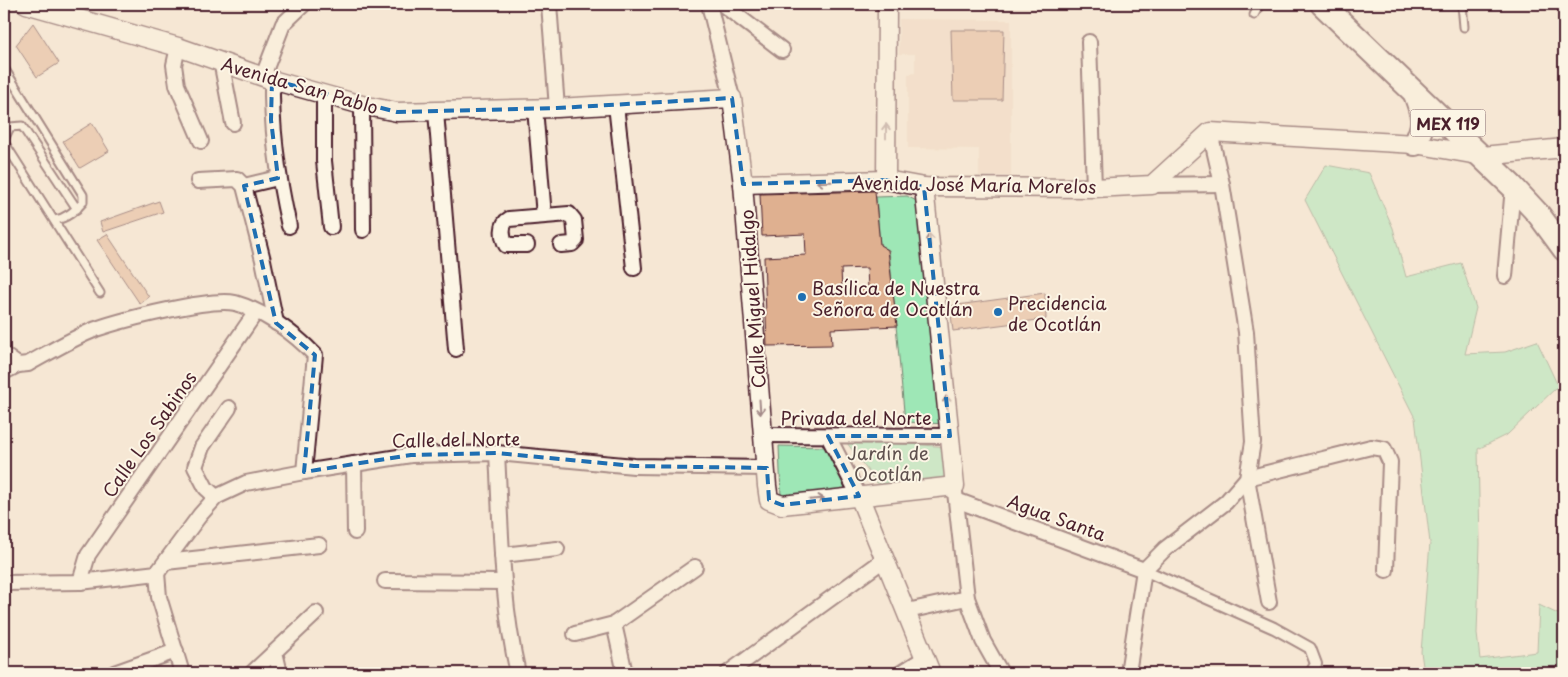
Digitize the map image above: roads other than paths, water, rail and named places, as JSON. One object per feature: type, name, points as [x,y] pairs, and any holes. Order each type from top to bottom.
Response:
[{"type":"main road","name":"MEX 119","points":[[1322,4],[1483,156],[1539,215],[1564,250]]},
{"type":"main road","points":[[1415,93],[1424,118],[1422,130],[1415,144]]},
{"type":"street","name":"Avenida San Pablo","points":[[26,4],[178,47],[324,95],[362,106],[397,112],[557,108],[732,98]]},
{"type":"street","points":[[289,226],[278,178],[268,78],[283,24],[304,4]]},
{"type":"street","points":[[549,4],[557,108]]},
{"type":"street","points":[[709,4],[732,98]]},
{"type":"street","points":[[722,4],[782,50]]},
{"type":"street","points":[[886,180],[887,4]]},
{"type":"street","points":[[1089,42],[1094,188]]},
{"type":"street","points":[[178,47],[174,65],[177,84],[201,141]]},
{"type":"street","points":[[221,61],[233,123]]},
{"type":"street","points":[[324,95],[324,161],[331,227]]},
{"type":"street","name":"Calle Miguel Hidalgo","points":[[732,98],[743,184],[762,435],[769,500],[782,505],[860,496]]},
{"type":"street","points":[[616,105],[634,268]]},
{"type":"street","points":[[362,106],[364,230]]},
{"type":"street","points":[[535,108],[544,216]]},
{"type":"street","points":[[436,112],[456,349]]},
{"type":"street","points":[[1210,132],[1222,184],[1246,332],[1253,442],[1247,478],[1269,602]]},
{"type":"street","points":[[1152,184],[1210,132],[1415,144],[1483,156],[1564,148]]},
{"type":"street","points":[[244,186],[278,178]]},
{"type":"street","points":[[198,181],[237,179],[244,186],[263,260],[276,323]]},
{"type":"street","name":"Avenida José María Morelos","points":[[743,184],[886,180],[924,186],[1094,188],[1152,184]]},
{"type":"street","points":[[1152,184],[1222,184]]},
{"type":"street","points":[[924,186],[967,598],[983,641],[1001,673]]},
{"type":"street","points":[[1506,276],[1513,187]]},
{"type":"street","points":[[527,245],[506,245],[503,225],[505,222],[509,219],[569,214],[572,216],[575,243],[560,245]]},
{"type":"street","points":[[4,372],[18,365],[28,364],[96,329],[197,304],[233,303],[256,312],[276,323],[315,355],[304,472]]},
{"type":"street","name":"Calle Los Sabinos","points":[[80,582],[88,555],[256,312]]},
{"type":"street","points":[[4,355],[18,365]]},
{"type":"street","points":[[216,496],[206,488],[195,467],[202,447],[229,408]]},
{"type":"street","name":"Privada del Norte","points":[[762,435],[950,436]]},
{"type":"street","points":[[828,436],[860,496],[928,666],[902,673]]},
{"type":"street","points":[[1128,673],[1144,570],[1165,549],[1226,502],[1247,478],[1371,446],[1384,449],[1390,462],[1386,570]]},
{"type":"street","points":[[497,453],[503,582],[511,643],[518,673]]},
{"type":"street","name":"Calle del Norte","points":[[162,568],[200,514],[216,496],[246,483],[304,472],[411,455],[497,453],[634,466],[767,468]]},
{"type":"street","points":[[354,464],[355,532]]},
{"type":"street","points":[[860,496],[956,493]]},
{"type":"street","name":"Agua Santa","points":[[956,493],[1144,570]]},
{"type":"street","points":[[4,583],[80,582],[319,545]]},
{"type":"street","points":[[502,555],[557,549]]},
{"type":"street","points":[[728,673],[885,559]]},
{"type":"street","points":[[575,634],[614,624],[695,567]]},
{"type":"street","points":[[162,568],[159,597],[182,673]]},
{"type":"street","points":[[1144,570],[1274,628],[1310,648],[1316,664],[1312,673]]},
{"type":"street","points":[[385,582],[503,582]]},
{"type":"street","points":[[907,611],[967,598]]},
{"type":"street","points":[[252,673],[316,613]]},
{"type":"street","points":[[614,624],[625,673]]},
{"type":"street","points":[[114,673],[176,651]]},
{"type":"street","points":[[275,652],[280,673]]},
{"type":"lane","points":[[1254,15],[1260,4]]},
{"type":"lane","points":[[1462,4],[1464,27]]},
{"type":"lane","points":[[4,68],[83,195],[83,202],[77,209],[64,218],[55,220]]},
{"type":"lane","points":[[77,209],[22,126],[10,127],[4,141],[100,293]]},
{"type":"place","name":"Basílica de Nuestra Señora de Ocotlán","points":[[802,297]]},
{"type":"place","name":"Precidencia de Ocotlán","points":[[998,312]]},
{"type":"park label","name":"Jardín de Ocotlán","points":[[888,462]]}]
